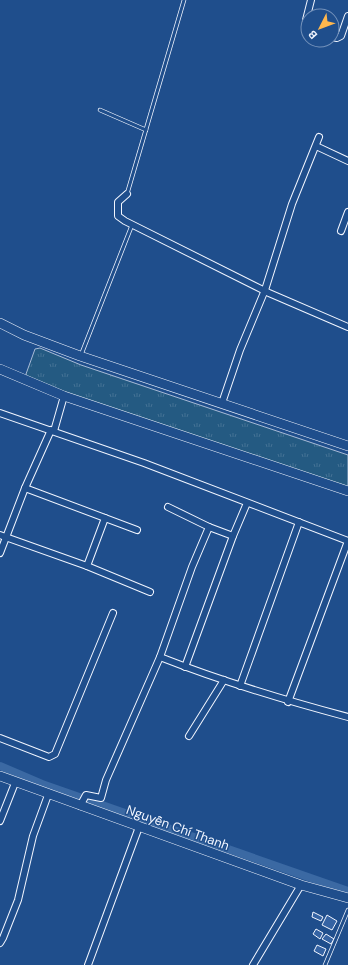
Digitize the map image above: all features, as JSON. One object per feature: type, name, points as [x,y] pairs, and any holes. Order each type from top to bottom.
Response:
[{"type":"street","points":[[340,36],[348,16]]},
{"type":"street","points":[[222,404],[240,350],[264,291],[292,204],[320,137]]},
{"type":"street","points":[[316,146],[348,161]]},
{"type":"street","points":[[127,194],[118,202],[118,216],[264,291],[348,327]]},
{"type":"street","points":[[341,231],[348,212]]},
{"type":"street","points":[[0,323],[24,335],[80,356],[348,446]]},
{"type":"street","points":[[0,369],[64,396],[348,491]]},
{"type":"street","points":[[0,553],[3,536],[52,430],[64,396]]},
{"type":"street","points":[[0,413],[144,462],[348,541],[288,702]]},
{"type":"street","points":[[25,488],[137,530]]},
{"type":"street","points":[[185,667],[233,536],[247,503]]},
{"type":"street","points":[[168,508],[209,527],[233,536]]},
{"type":"street","points":[[87,566],[105,518]]},
{"type":"street","points":[[240,686],[299,522]]},
{"type":"street","points":[[83,802],[86,795],[101,798],[106,780],[160,657],[192,567],[209,527]]},
{"type":"street","points":[[3,536],[87,566],[150,592]]},
{"type":"street","points":[[0,738],[49,756],[55,754],[113,613]]},
{"type":"street","points":[[160,657],[288,702],[348,717]]},
{"type":"street","points":[[190,736],[224,680]]},
{"type":"street","name":"Nguyễn Chí Thanh","points":[[0,776],[48,795],[83,802],[139,827],[301,885],[348,898]]},
{"type":"street","points":[[0,821],[15,783]]},
{"type":"street","points":[[0,943],[18,900],[33,836],[48,795]]},
{"type":"street","points":[[88,965],[139,827]]},
{"type":"street","points":[[253,965],[301,885]]},
{"type":"lane","points":[[127,194],[184,0]]},
{"type":"lane","points":[[100,110],[146,130]]},
{"type":"lane","points":[[80,356],[132,224]]},
{"type":"lane","points":[[325,965],[348,910]]},
{"type":"green space","points":[[40,348],[81,365],[348,455],[348,488],[69,395],[27,377],[26,374],[35,349]]},
{"type":"building","points":[[313,912],[323,917],[321,921],[312,917]]},
{"type":"building","points":[[327,915],[337,921],[332,930],[322,925]]},
{"type":"building","points":[[316,929],[323,933],[320,939],[313,934]]},
{"type":"building","points":[[326,934],[334,939],[331,944],[322,939]]},
{"type":"building","points":[[317,945],[326,949],[323,956],[314,951]]},
{"type":"waterway","points":[[0,766],[42,784],[348,891]]}]
